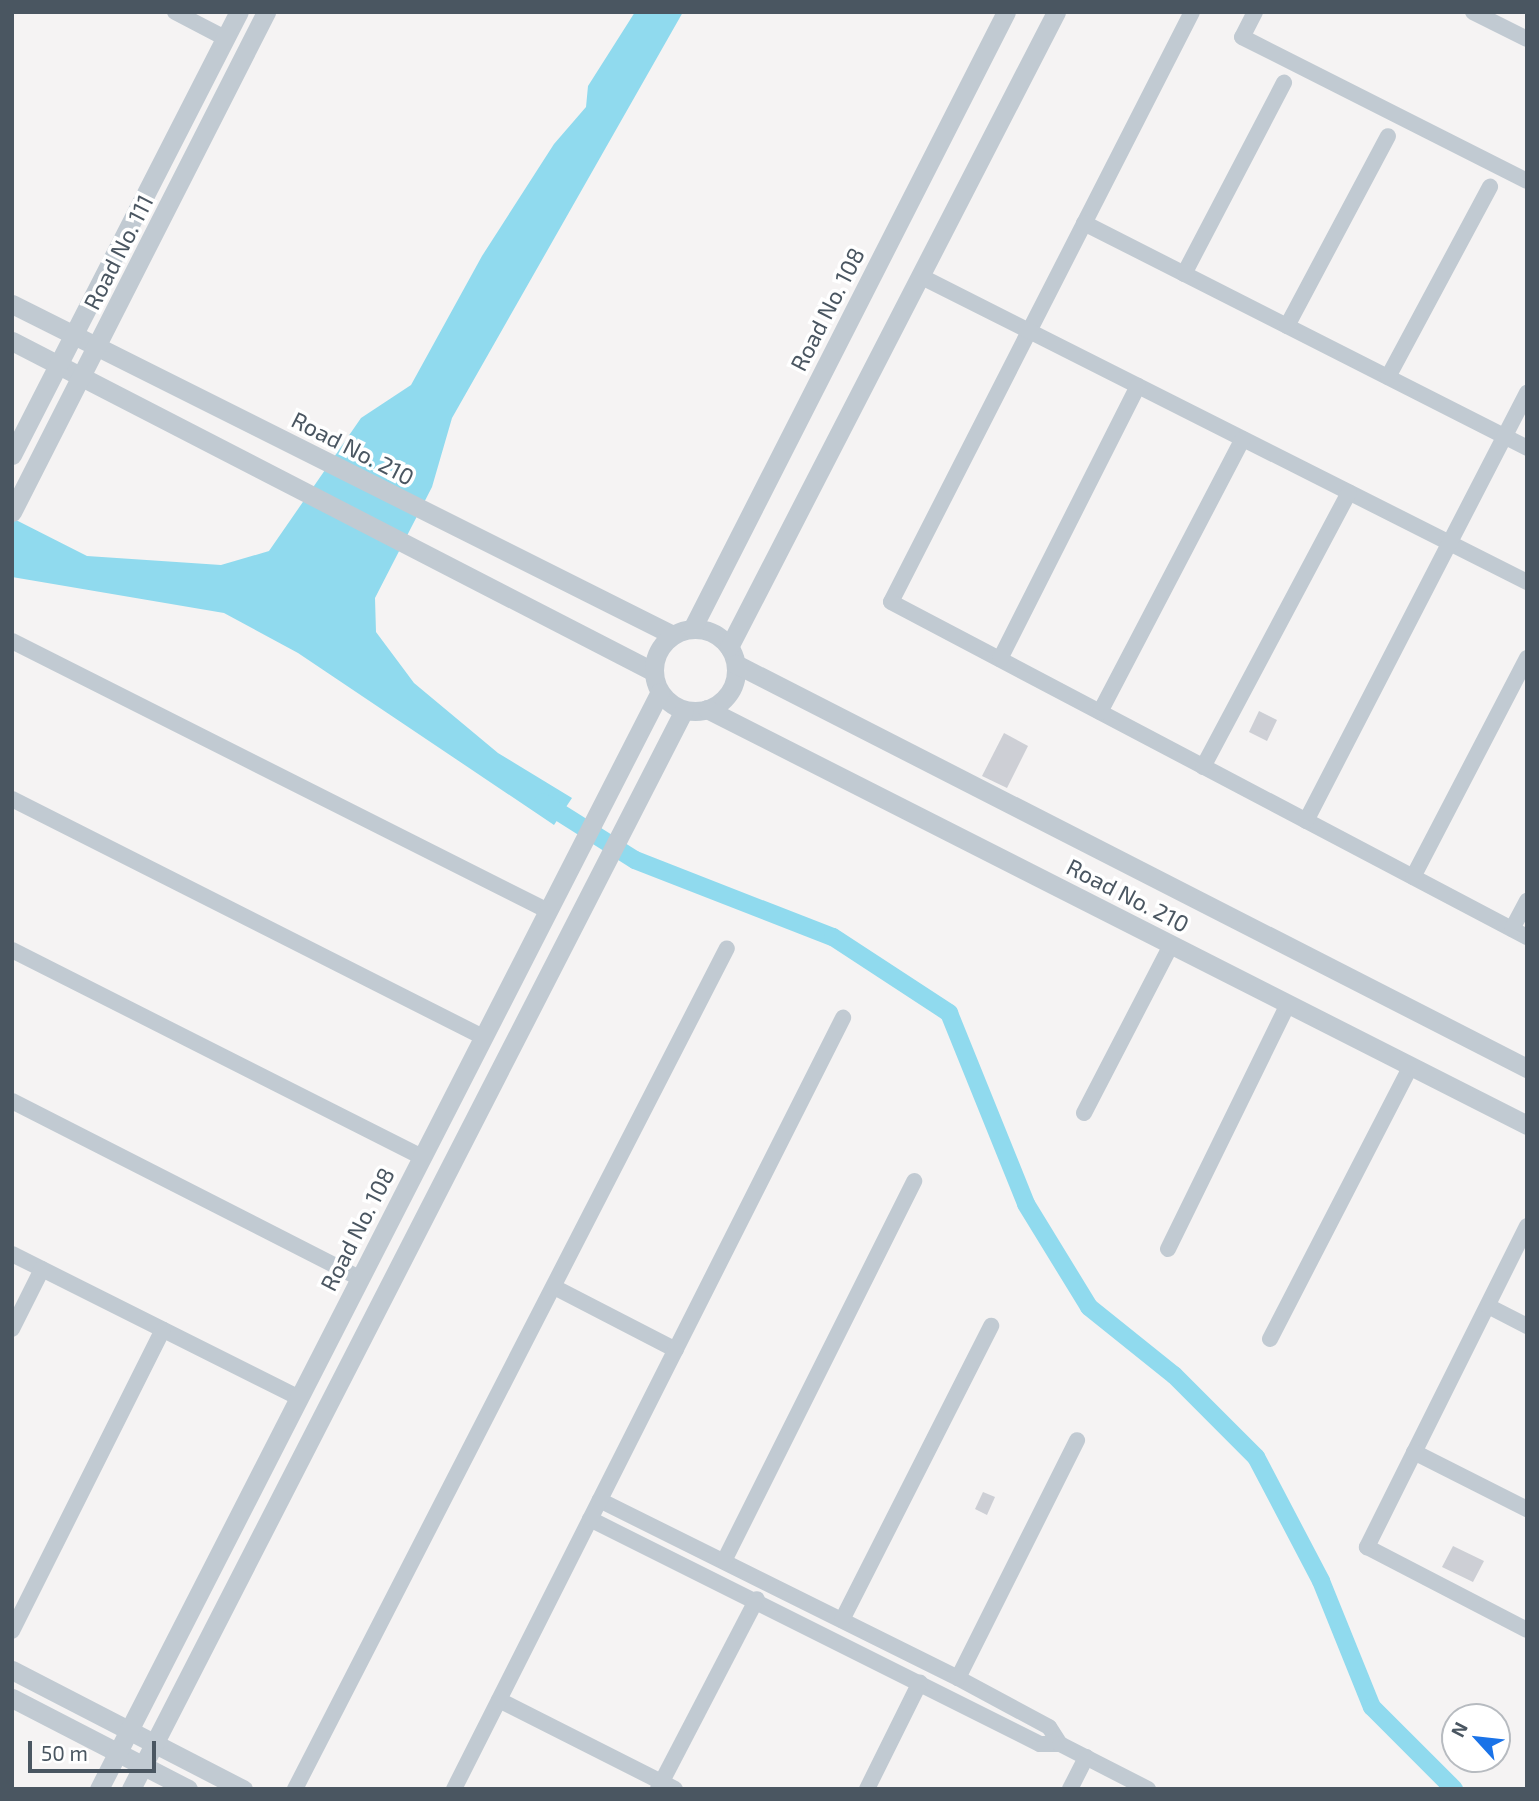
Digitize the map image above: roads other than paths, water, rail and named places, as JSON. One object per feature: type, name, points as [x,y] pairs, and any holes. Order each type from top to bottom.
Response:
[{"type":"street","points":[[175,12],[225,38]]},
{"type":"street","name":"Road No. 111","points":[[12,455],[239,12]]},
{"type":"street","name":"Road No. 111","points":[[12,512],[83,377],[266,12]]},
{"type":"street","name":"Road No. 108","points":[[692,629],[1006,12]]},
{"type":"street","points":[[707,709],[726,697],[732,655],[920,276],[1056,12]]},
{"type":"street","points":[[1192,12],[891,602],[1519,933],[1527,901]]},
{"type":"street","points":[[1255,12],[1242,37],[1527,181]]},
{"type":"street","points":[[1473,12],[1527,39]]},
{"type":"street","points":[[1184,274],[1284,83]]},
{"type":"street","points":[[1287,326],[1388,136]]},
{"type":"street","points":[[1388,377],[1490,187]]},
{"type":"street","points":[[1084,223],[1527,448]]},
{"type":"street","points":[[920,276],[1527,582]]},
{"type":"street","name":"Road No. 210","points":[[12,304],[673,635]]},
{"type":"street","points":[[12,341],[654,672]]},
{"type":"street","points":[[1000,659],[1138,386]]},
{"type":"street","points":[[1306,821],[1527,393]]},
{"type":"street","points":[[1100,712],[1243,439]]},
{"type":"street","points":[[1203,767],[1349,492]]},
{"type":"street","points":[[131,1789],[684,710],[660,692],[654,672],[658,651],[673,635],[692,629]]},
{"type":"street","name":"Road No. 210","points":[[692,629],[713,633],[732,655],[1527,1068]]},
{"type":"street","points":[[12,641],[548,911]]},
{"type":"street","points":[[1413,877],[1525,666]]},
{"type":"street","name":"Road No. 108","points":[[99,1789],[115,1751],[660,692]]},
{"type":"street","name":"Road No. 210","points":[[684,710],[707,709],[1527,1125]]},
{"type":"street","points":[[12,799],[483,1037]]},
{"type":"street","points":[[1083,1113],[1171,945]]},
{"type":"street","points":[[295,1789],[727,948]]},
{"type":"street","points":[[12,950],[421,1157]]},
{"type":"street","points":[[1168,1249],[1288,1004]]},
{"type":"street","points":[[454,1789],[843,1018]]},
{"type":"street","points":[[1270,1339],[1411,1066]]},
{"type":"street","points":[[12,1101],[359,1278]]},
{"type":"street","points":[[724,1561],[914,1181]]},
{"type":"street","points":[[1527,1226],[1367,1547],[1527,1630]]},
{"type":"street","points":[[12,1254],[297,1397]]},
{"type":"street","points":[[12,1329],[43,1269]]},
{"type":"street","points":[[554,1287],[676,1350]]},
{"type":"street","points":[[1488,1306],[1527,1326]]},
{"type":"street","points":[[842,1620],[990,1326]]},
{"type":"street","points":[[12,1631],[163,1330]]},
{"type":"street","points":[[958,1678],[1077,1440]]},
{"type":"street","points":[[1414,1452],[1527,1509]]},
{"type":"street","points":[[600,1500],[958,1678],[1049,1727],[1060,1744]]},
{"type":"street","points":[[590,1519],[757,1599],[1040,1744],[1060,1744],[1148,1789]]},
{"type":"street","points":[[499,1700],[665,1786],[757,1599]]},
{"type":"street","points":[[12,1670],[243,1789]]},
{"type":"street","points":[[867,1789],[920,1682]]},
{"type":"street","points":[[12,1698],[188,1789]]},
{"type":"street","points":[[1070,1789],[1086,1757]]},
{"type":"water","points":[[635,12],[683,12],[452,418],[432,487],[375,598],[376,632],[414,683],[498,753],[572,798],[554,825],[298,653],[224,613],[12,577],[12,518],[87,556],[221,565],[269,551],[361,418],[411,385],[482,256],[554,144],[586,107],[588,86]]},
{"type":"waterway","points":[[543,802],[635,860],[833,937],[949,1013],[1026,1204],[1089,1307],[1174,1375],[1256,1457],[1321,1581],[1372,1707],[1454,1789]]}]
